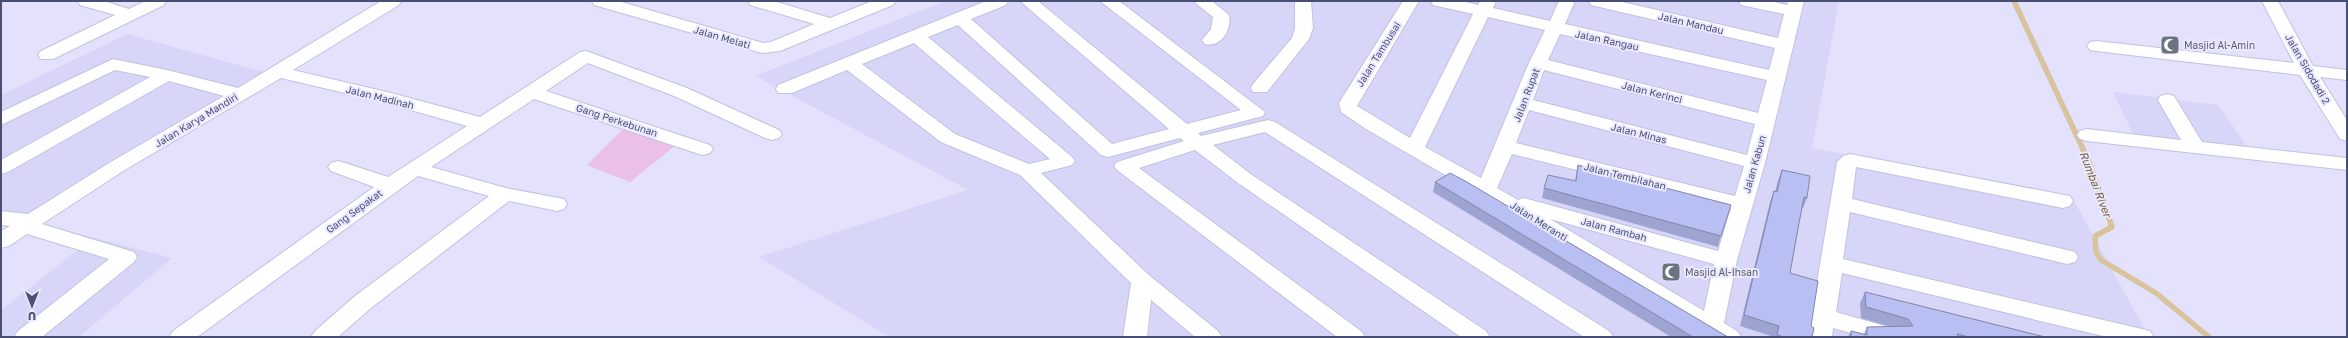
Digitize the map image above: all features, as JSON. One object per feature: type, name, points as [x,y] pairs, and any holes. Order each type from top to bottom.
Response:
[{"type":"street","points":[[86,1],[128,14]]},
{"type":"street","points":[[47,55],[128,14],[158,1]]},
{"type":"street","name":"Jalan Karya Mandiri","points":[[1,241],[116,167],[278,72],[393,1]]},
{"type":"street","name":"Jalan Melati","points":[[600,1],[625,4],[762,48],[774,47],[887,1]]},
{"type":"street","points":[[756,1],[831,24]]},
{"type":"street","points":[[785,89],[1000,1]]},
{"type":"street","points":[[1028,1],[1191,137],[1245,179],[1478,337]]},
{"type":"street","points":[[1108,1],[1256,112],[1191,137],[1124,166],[1353,337]]},
{"type":"street","points":[[1200,1],[1219,6],[1222,23],[1219,31],[1210,40]]},
{"type":"street","points":[[1260,88],[1300,38],[1304,28],[1303,1]]},
{"type":"street","name":"Jalan Tambusai","points":[[1348,108],[1348,104],[1411,1]]},
{"type":"street","name":"Jalan Rangau","points":[[1439,1],[1486,6],[1556,29],[1776,77]]},
{"type":"street","name":"Jalan Rupat","points":[[1494,194],[1506,147],[1538,63],[1556,29],[1567,1]]},
{"type":"street","name":"Jalan Mandau","points":[[1597,1],[1784,45]]},
{"type":"street","points":[[1747,1],[1794,6]]},
{"type":"street","name":"Jalan Sidodadi 2","points":[[2270,1],[2307,71],[2347,135]]},
{"type":"street","points":[[1414,149],[1486,6]]},
{"type":"street","name":"Jalan Kabun","points":[[1721,332],[1726,260],[1755,163],[1794,6]]},
{"type":"street","points":[[960,18],[1108,151],[1268,126],[1601,337]]},
{"type":"street","points":[[916,36],[1065,161],[1028,172]]},
{"type":"street","points":[[2096,46],[2347,75]]},
{"type":"street","name":"Gang Sepakat","points":[[181,337],[390,185],[586,56],[707,103],[772,134]]},
{"type":"street","points":[[849,63],[948,138],[1028,172],[1142,281],[1210,337]]},
{"type":"street","name":"Jalan Kerinci","points":[[1538,63],[1766,121]]},
{"type":"street","points":[[1,119],[113,64],[167,75],[239,94]]},
{"type":"street","name":"Jalan Madinah","points":[[278,72],[384,97],[482,124]]},
{"type":"street","points":[[1,168],[167,75]]},
{"type":"street","name":"Gang Perkebunan","points":[[532,92],[703,149]]},
{"type":"street","points":[[2167,100],[2195,147]]},
{"type":"street","name":"Jalan Minas","points":[[1523,103],[1755,163]]},
{"type":"street","name":"Jalan Meranti","points":[[1348,108],[1414,149],[1494,194],[1721,332]]},
{"type":"street","points":[[2087,135],[2347,164]]},
{"type":"street","name":"Jalan Tembilahan","points":[[1506,147],[1743,204]]},
{"type":"street","points":[[1894,337],[1822,327],[1833,264],[1840,203],[1847,162],[1850,160],[2063,201]]},
{"type":"street","points":[[338,167],[390,185]]},
{"type":"street","points":[[416,169],[505,194],[557,204]]},
{"type":"street","points":[[323,337],[364,302],[505,194]]},
{"type":"street","name":"Jalan Rambah","points":[[1494,194],[1726,260]]},
{"type":"street","points":[[1840,203],[2067,257]]},
{"type":"street","points":[[1,218],[28,224],[126,257],[26,337]]},
{"type":"street","points":[[1833,264],[2142,337]]},
{"type":"street","points":[[1135,337],[1142,281]]},
{"type":"shaded area","points":[[945,1],[1839,1],[1812,148],[2073,199],[2149,337],[889,337],[759,257],[968,190],[755,76]]},
{"type":"shaded area","points":[[127,34],[267,73],[26,215],[1,213],[1,95]]},
{"type":"shaded area","points":[[2113,92],[2218,105],[2249,149],[2134,136]]},
{"type":"shaded area","points":[[624,128],[676,145],[630,182],[587,165]]},
{"type":"shaded area","points":[[41,224],[172,258],[79,337],[1,337],[1,310],[82,247],[24,234]]},
{"type":"building","points":[[1578,165],[1731,205],[1721,236],[1544,188],[1548,175],[1576,181]]},
{"type":"building","points":[[1782,170],[1810,176],[1807,198],[1804,197],[1790,273],[1818,281],[1811,326],[1814,328],[1812,337],[1784,337],[1777,335],[1779,326],[1744,315],[1774,191],[1777,192]]},
{"type":"building","points":[[1450,173],[1728,337],[1693,337],[1435,182]]},
{"type":"building","points":[[1865,292],[2045,337],[1969,337],[1957,334],[1958,337],[1851,337],[1851,331],[1867,335],[1867,327],[1913,326],[1908,319],[1866,307]]},
{"type":"waterway","name":"Rumbai River","points":[[2014,1],[2089,162],[2112,227],[2095,236],[2096,252],[2101,260],[2156,293],[2209,337]]},
{"type":"place","name":"Masjid Al-Amin","points":[[2170,45]]},
{"type":"place","name":"Masjid Al-Ihsan","points":[[1671,272]]}]
